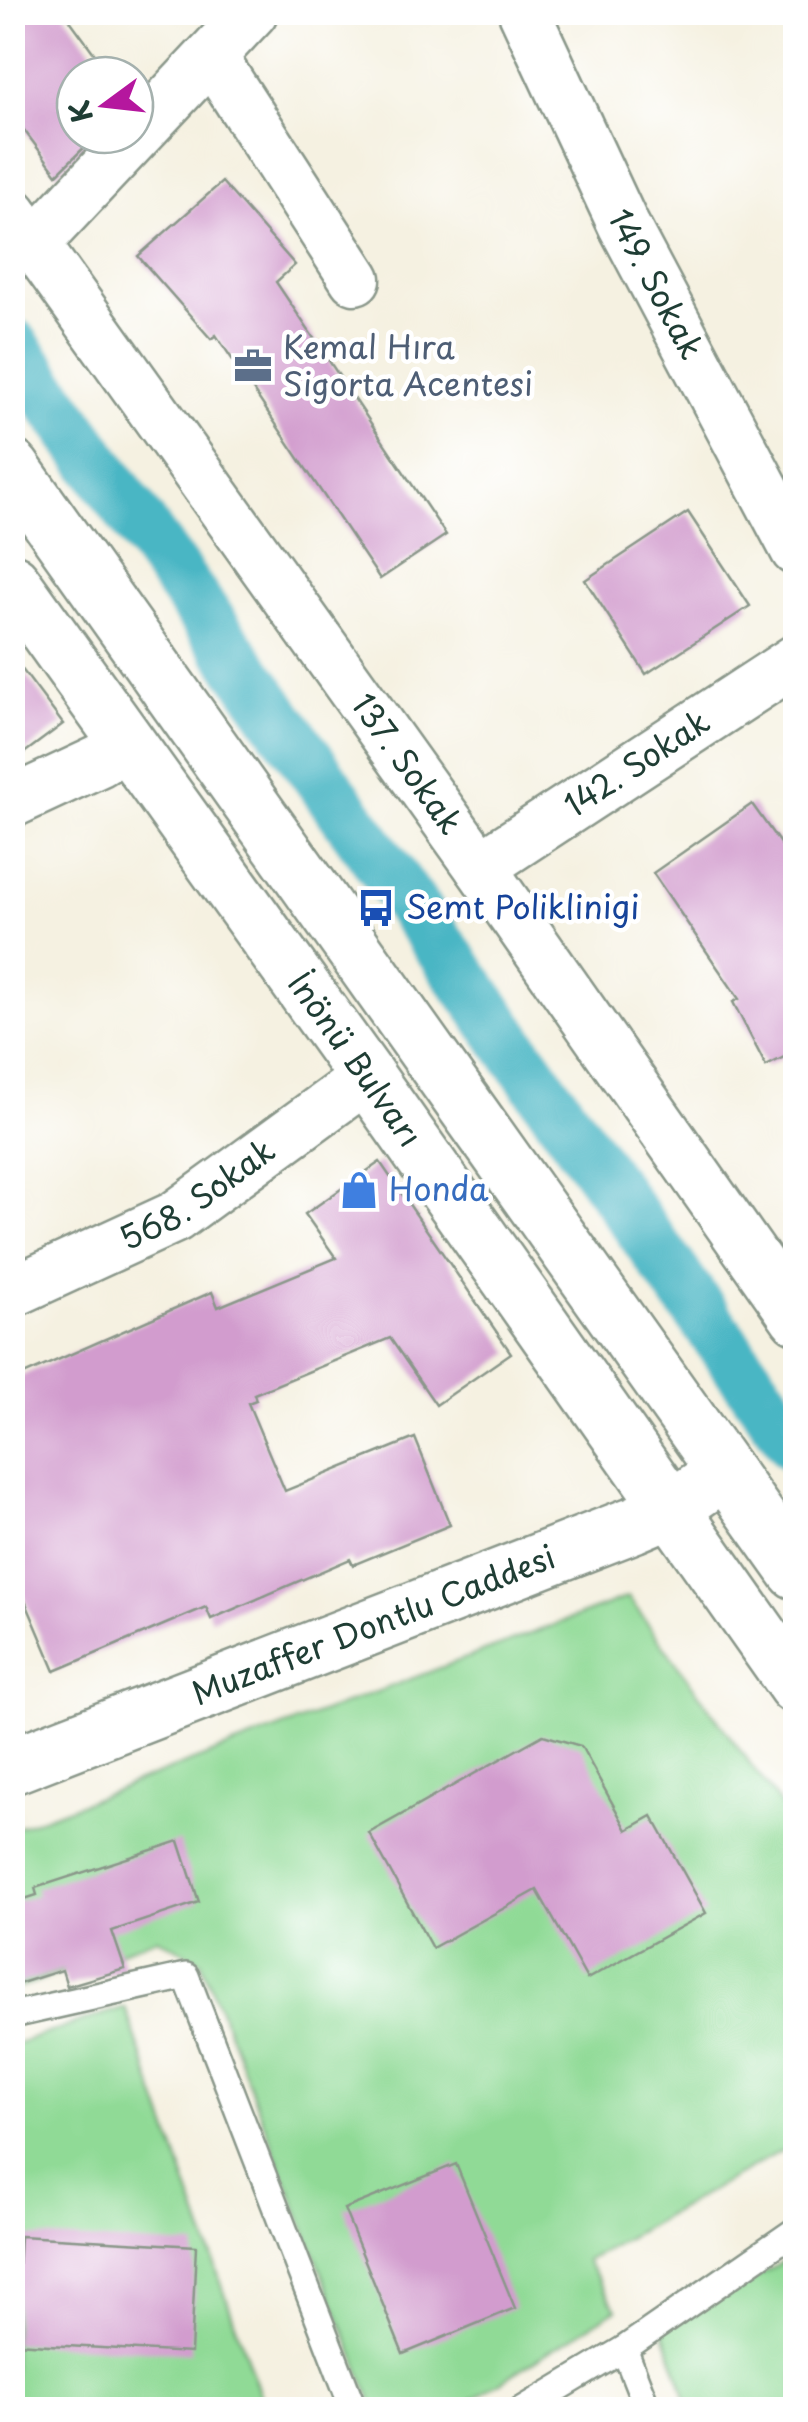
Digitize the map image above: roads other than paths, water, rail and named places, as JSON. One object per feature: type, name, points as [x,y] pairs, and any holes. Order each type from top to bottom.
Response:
[{"type":"main road","name":"İnönü Bulvarı","points":[[12,468],[796,1571]]},
{"type":"main road","name":"İnönü Bulvarı","points":[[12,582],[796,1686]]},
{"type":"main road","name":"Muzaffer Dontlu Caddesi","points":[[12,1766],[671,1509],[724,1472]]},
{"type":"street","points":[[23,229],[211,56],[252,12]]},
{"type":"street","name":"149. Sokak","points":[[524,12],[622,224],[796,550]]},
{"type":"street","points":[[211,56],[355,279]]},
{"type":"street","name":"137. Sokak","points":[[23,229],[480,867],[796,1318]]},
{"type":"street","name":"142. Sokak","points":[[480,867],[796,660]]},
{"type":"street","points":[[12,802],[100,761],[129,743]]},
{"type":"street","name":"568. Sokak","points":[[12,1292],[175,1217],[367,1077]]},
{"type":"lane","points":[[12,2015],[186,1976],[354,2410]]},
{"type":"lane","points":[[522,2410],[624,2349],[796,2230]]},
{"type":"lane","points":[[624,2349],[648,2410]]},
{"type":"waterway","points":[[12,345],[796,1446]]},
{"type":"place","name":"Kemal Hıra Sigorta Acentesi","points":[[253,366]]},
{"type":"place","name":"Semt Poliklinigi","points":[[376,908]]},
{"type":"place","name":"Honda","points":[[359,1190]]}]
